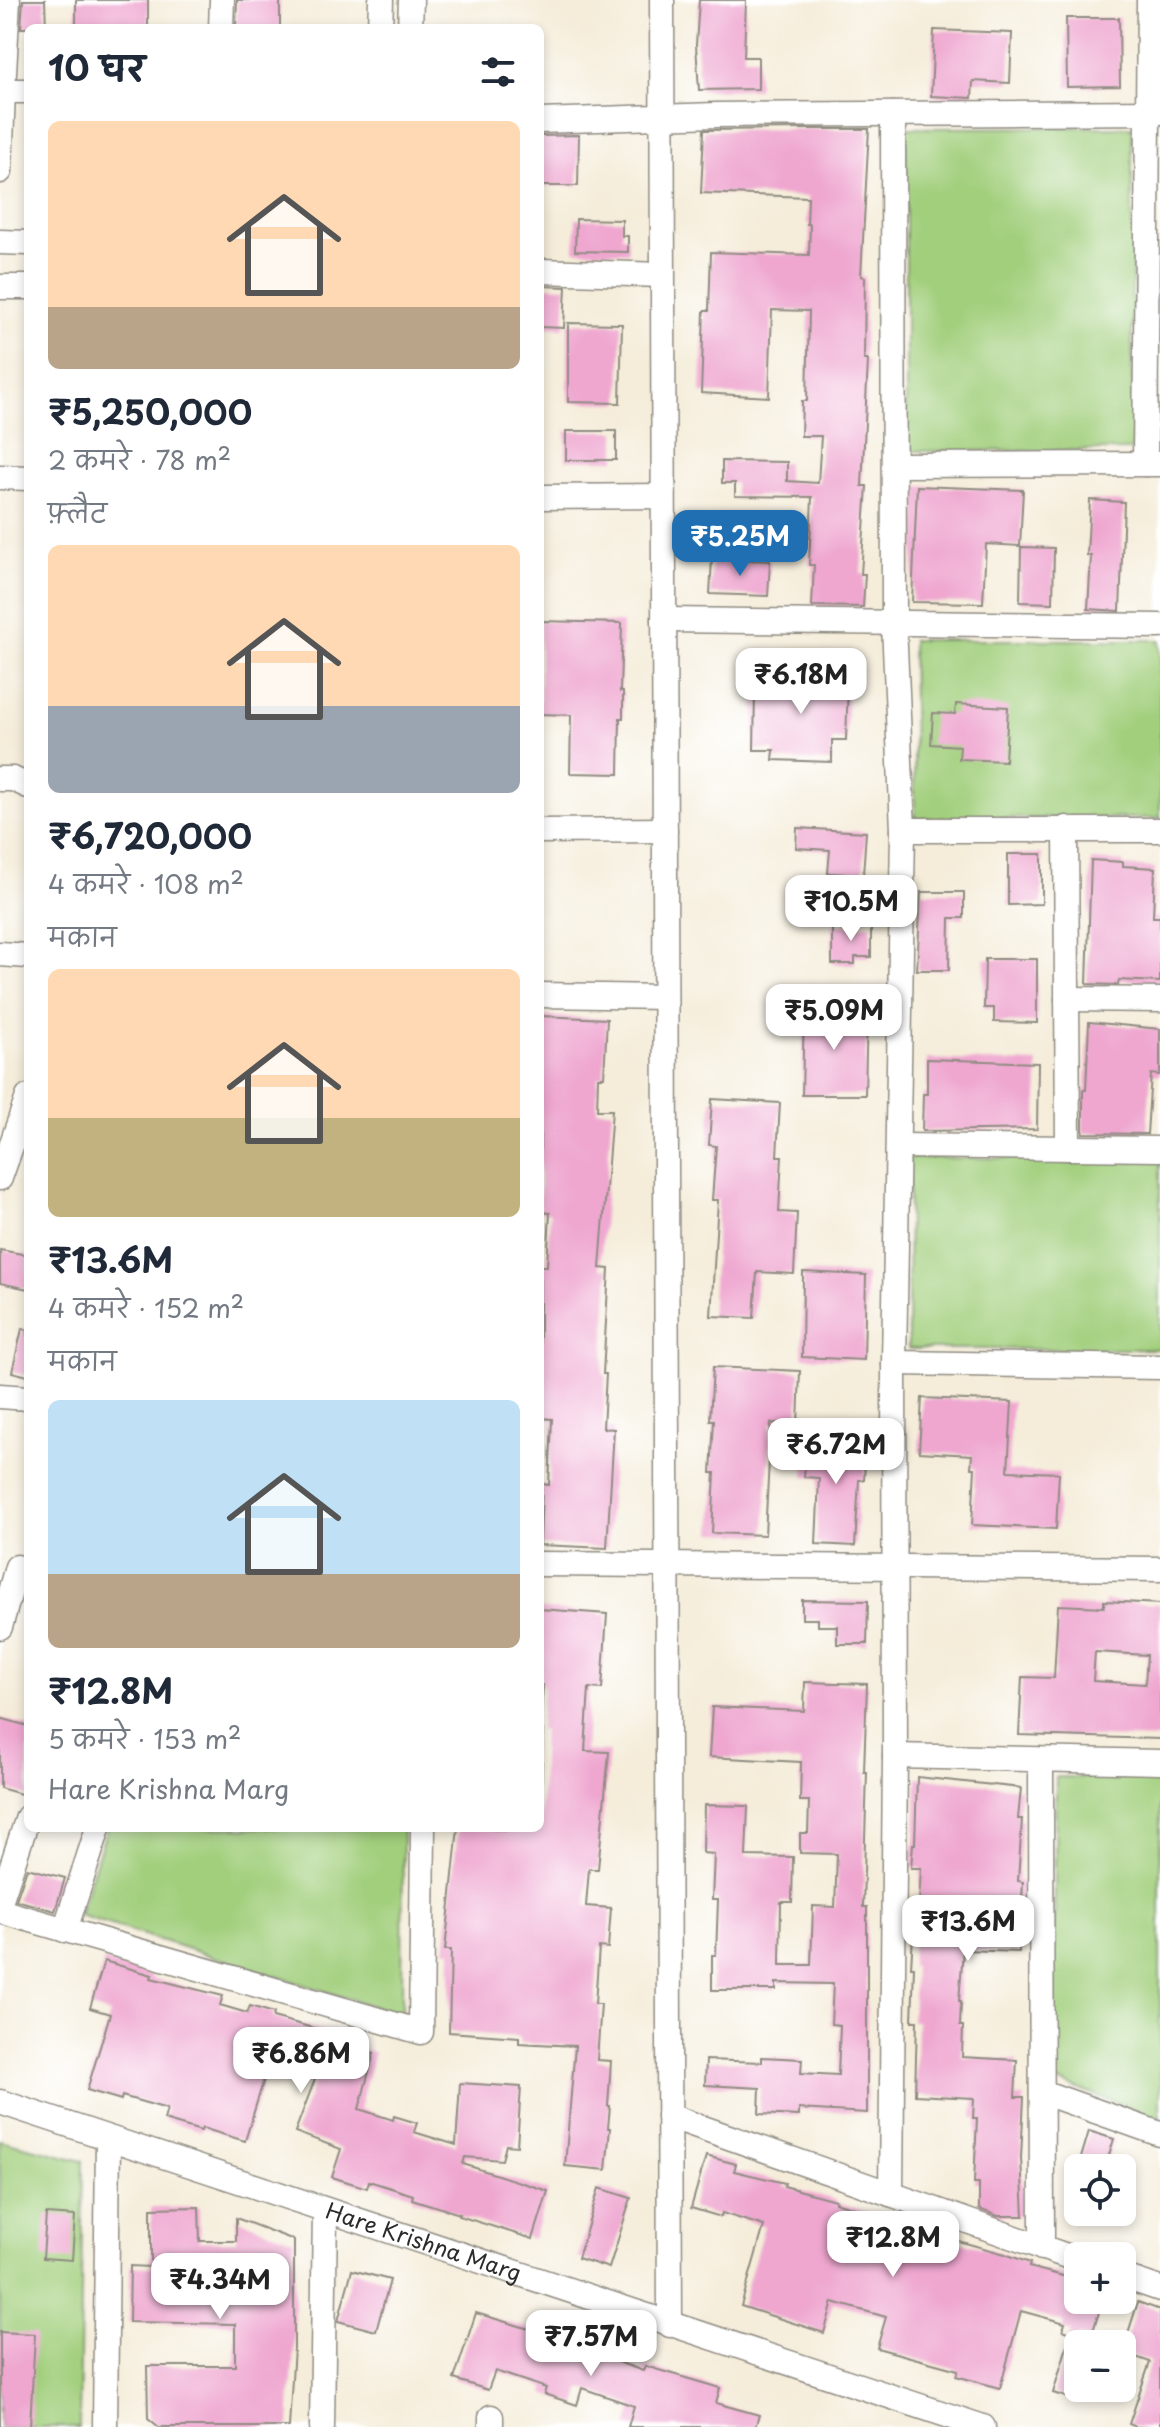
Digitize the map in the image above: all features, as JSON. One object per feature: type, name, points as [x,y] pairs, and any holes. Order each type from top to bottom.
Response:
[{"type":"street","points":[[0,171],[8,0]]},
{"type":"street","points":[[221,24],[222,0]]},
{"type":"street","points":[[380,24],[381,0]]},
{"type":"street","points":[[410,24],[411,0]]},
{"type":"street","points":[[662,0],[670,2325]]},
{"type":"street","points":[[894,465],[1153,464],[1154,112],[1149,0]]},
{"type":"street","points":[[3,91],[24,91]]},
{"type":"street","points":[[544,121],[1154,112]]},
{"type":"street","points":[[891,2194],[896,1567],[894,1363],[903,830],[894,624],[893,114]]},
{"type":"street","points":[[0,242],[24,243]]},
{"type":"street","points":[[544,271],[662,275]]},
{"type":"street","points":[[0,287],[24,287]]},
{"type":"street","points":[[0,477],[24,478]]},
{"type":"street","points":[[544,497],[663,496]]},
{"type":"street","points":[[664,620],[1160,626]]},
{"type":"street","points":[[0,779],[13,779],[24,784]]},
{"type":"street","points":[[1066,828],[1068,1148]]},
{"type":"street","points":[[544,831],[665,830]]},
{"type":"street","points":[[903,830],[1160,830]]},
{"type":"street","points":[[0,954],[24,956]]},
{"type":"street","points":[[544,995],[665,997]]},
{"type":"street","points":[[1067,999],[1160,1000]]},
{"type":"street","points":[[0,1178],[24,1109]]},
{"type":"street","points":[[900,1146],[1160,1149]]},
{"type":"street","points":[[894,1363],[1160,1367]]},
{"type":"street","points":[[0,1396],[24,1398]]},
{"type":"street","points":[[544,1564],[1160,1569]]},
{"type":"street","points":[[0,1627],[15,1567]]},
{"type":"street","points":[[895,1756],[1160,1762]]},
{"type":"street","points":[[1041,1760],[1042,2248]]},
{"type":"street","points":[[0,1902],[24,1829]]},
{"type":"street","points":[[65,1930],[97,1832]]},
{"type":"street","points":[[0,1911],[421,2032],[423,1832]]},
{"type":"street","points":[[1042,2092],[1160,2134]]},
{"type":"street","name":"Hare Krishna Marg","points":[[0,2102],[670,2325],[922,2417],[983,2427]]},
{"type":"street","points":[[669,2116],[1064,2255]]},
{"type":"street","points":[[105,2427],[108,2138]]},
{"type":"street","points":[[322,2427],[325,2210]]},
{"type":"street","points":[[1136,2281],[1160,2289]]},
{"type":"green space","points":[[1132,127],[1132,450],[906,451],[906,128]]},
{"type":"green space","points":[[912,640],[1160,640],[1160,818],[915,818]]},
{"type":"green space","points":[[909,1158],[1160,1159],[1160,1349],[908,1349]]},
{"type":"green space","points":[[1056,1777],[1160,1778],[1160,2118],[1053,2080]]},
{"type":"green space","points":[[106,1832],[403,1832],[402,2015],[79,1915]]},
{"type":"green space","points":[[0,2140],[83,2161],[79,2427],[0,2427]]},
{"type":"building","points":[[23,0],[45,0],[46,24],[24,24],[21,28]]},
{"type":"building","points":[[76,0],[148,0],[148,24],[76,24]]},
{"type":"building","points":[[237,0],[280,0],[280,24],[236,24]]},
{"type":"building","points":[[699,0],[746,0],[744,57],[758,57],[758,89],[699,90],[696,45]]},
{"type":"building","points":[[1066,18],[1119,18],[1120,86],[1067,87]]},
{"type":"building","points":[[934,30],[1012,33],[1010,83],[973,81],[972,98],[931,96]]},
{"type":"building","points":[[869,129],[861,276],[865,277],[864,360],[868,360],[862,486],[867,486],[861,574],[865,574],[863,607],[812,606],[814,565],[809,565],[812,497],[735,496],[735,483],[722,483],[722,461],[787,462],[787,481],[818,483],[821,436],[801,436],[802,401],[807,401],[809,311],[772,310],[769,397],[701,393],[704,311],[709,311],[711,252],[809,255],[808,197],[701,193],[704,130]]},
{"type":"building","points":[[579,135],[578,186],[544,186],[544,136]]},
{"type":"building","points":[[576,219],[622,220],[622,236],[628,236],[628,252],[575,251]]},
{"type":"building","points":[[544,286],[566,287],[564,328],[544,327]]},
{"type":"building","points":[[568,323],[622,324],[620,403],[568,402]]},
{"type":"building","points":[[566,431],[616,431],[616,460],[566,460]]},
{"type":"building","points":[[917,486],[1023,490],[1020,546],[986,544],[983,603],[912,602]]},
{"type":"building","points":[[1090,500],[1124,502],[1120,611],[1088,609]]},
{"type":"building","points":[[1021,547],[1054,548],[1053,603],[1020,602]]},
{"type":"building","points":[[712,559],[770,561],[768,596],[710,594]]},
{"type":"building","points":[[544,621],[622,623],[620,692],[623,692],[623,718],[620,718],[619,774],[570,773],[571,715],[544,714]]},
{"type":"building","points":[[772,669],[827,670],[827,684],[848,684],[846,740],[832,740],[832,762],[773,760],[774,750],[754,750],[755,691],[771,691]]},
{"type":"building","points":[[956,704],[1008,707],[1005,761],[959,759],[960,746],[931,744],[933,713],[955,714]]},
{"type":"building","points":[[797,828],[866,832],[863,875],[828,873],[830,850],[796,848]]},
{"type":"building","points":[[1008,854],[1042,854],[1042,904],[1008,905]]},
{"type":"building","points":[[1091,860],[1155,868],[1153,917],[1160,917],[1160,982],[1119,980],[1118,985],[1087,984]]},
{"type":"building","points":[[921,892],[964,892],[964,918],[950,918],[949,970],[917,970]]},
{"type":"building","points":[[832,925],[871,925],[871,957],[855,957],[855,964],[832,964]]},
{"type":"building","points":[[985,959],[1037,959],[1037,1023],[994,1022],[994,1008],[984,1008]]},
{"type":"building","points":[[804,1009],[867,1010],[865,1095],[802,1095]]},
{"type":"building","points":[[544,1016],[607,1019],[604,1077],[598,1077],[597,1110],[612,1110],[600,1268],[609,1269],[603,1428],[614,1429],[607,1548],[544,1545],[544,1484],[549,1485],[552,1419],[544,1418],[544,1266],[547,1266],[550,1213],[544,1212]]},
{"type":"building","points":[[1089,1022],[1160,1029],[1160,1075],[1151,1074],[1147,1134],[1083,1133]]},
{"type":"building","points":[[927,1059],[1038,1063],[1037,1129],[922,1131],[923,1094],[927,1094]]},
{"type":"building","points":[[712,1099],[780,1103],[777,1156],[782,1156],[779,1212],[797,1213],[794,1274],[757,1272],[754,1318],[711,1316],[718,1200],[712,1200],[716,1146],[709,1145]]},
{"type":"building","points":[[0,1250],[24,1254],[24,1288],[0,1283]]},
{"type":"building","points":[[803,1272],[866,1275],[864,1360],[802,1357]]},
{"type":"building","points":[[22,1329],[24,1329],[24,1375],[12,1372]]},
{"type":"building","points":[[713,1367],[800,1371],[798,1424],[771,1423],[765,1535],[712,1533],[715,1473],[711,1473],[714,1420],[710,1420]]},
{"type":"building","points":[[922,1398],[1012,1402],[1008,1471],[1059,1473],[1056,1529],[972,1525],[975,1468],[971,1468],[972,1455],[919,1452]]},
{"type":"building","points":[[807,1436],[866,1439],[864,1480],[859,1480],[855,1546],[816,1544],[819,1478],[804,1477]]},
{"type":"building","points":[[802,1600],[868,1601],[867,1644],[837,1644],[837,1626],[818,1626],[818,1619],[802,1619]]},
{"type":"building","points":[[1104,1601],[1160,1604],[1160,1739],[1019,1735],[1022,1677],[1054,1678],[1058,1605],[1104,1607]],"holes":[[[1095,1652],[1147,1655],[1145,1684],[1093,1681]]]},
{"type":"building","points":[[544,1609],[607,1614],[602,1689],[589,1688],[585,1751],[609,1752],[598,1869],[589,1869],[586,1906],[611,1908],[608,1948],[599,1947],[595,2004],[601,2004],[597,2060],[611,2061],[606,2170],[565,2166],[575,2046],[519,2043],[519,2037],[449,2032],[451,1950],[445,1950],[458,1832],[544,1832]]},
{"type":"building","points":[[805,1682],[867,1684],[863,1907],[867,1907],[867,2113],[799,2109],[799,2116],[759,2114],[760,2088],[705,2085],[706,2060],[762,2062],[762,2057],[802,2059],[801,2073],[838,2075],[840,2025],[831,2024],[833,1984],[776,1983],[776,1990],[712,1990],[718,1900],[712,1900],[714,1854],[703,1853],[704,1805],[748,1806],[746,1856],[793,1857],[792,1902],[781,1902],[780,1965],[811,1965],[813,1906],[835,1907],[837,1854],[800,1853],[800,1833],[808,1833],[809,1801],[800,1801],[801,1762],[709,1757],[712,1707],[804,1711]]},
{"type":"building","points":[[0,1718],[24,1725],[24,1795],[0,1788]]},
{"type":"building","points":[[917,1777],[1021,1788],[1018,1881],[1023,1882],[1019,1952],[963,1950],[959,2001],[960,2026],[963,2026],[962,2057],[1017,2060],[1015,2097],[1024,2097],[1021,2158],[1024,2216],[998,2216],[979,2209],[979,2183],[974,2183],[977,2118],[973,2118],[974,2098],[915,2095],[917,2021],[912,2021],[914,1967],[911,1967],[921,1868],[911,1868],[915,1844]]},
{"type":"building","points":[[27,1868],[65,1878],[55,1911],[16,1900]]},
{"type":"building","points":[[104,1961],[152,1975],[151,1978],[223,1996],[220,2005],[247,2013],[250,2006],[274,2013],[273,2017],[324,2031],[322,2037],[374,2053],[359,2109],[393,2120],[394,2116],[417,2123],[414,2132],[456,2145],[460,2083],[521,2087],[517,2146],[506,2145],[502,2160],[465,2157],[463,2164],[548,2191],[533,2239],[459,2216],[412,2199],[413,2195],[369,2181],[367,2188],[332,2177],[341,2149],[295,2132],[315,2079],[268,2066],[245,2141],[164,2120],[167,2109],[87,2090],[110,2014],[90,2008]]},
{"type":"building","points":[[1089,2131],[1114,2139],[1109,2154],[1082,2154]]},
{"type":"building","points":[[706,2156],[736,2164],[734,2171],[785,2183],[784,2186],[871,2213],[871,2217],[1005,2254],[1030,2263],[1029,2267],[1064,2276],[1064,2314],[1098,2314],[1093,2330],[1064,2330],[1063,2330],[1065,2323],[1021,2311],[1000,2388],[956,2376],[958,2370],[877,2348],[886,2317],[833,2302],[824,2333],[741,2306],[764,2226],[722,2213],[721,2217],[691,2208]]},
{"type":"building","points":[[599,2188],[631,2198],[609,2268],[578,2258]]},
{"type":"building","points":[[199,2207],[200,2241],[236,2241],[236,2218],[294,2240],[294,2347],[289,2427],[159,2427],[148,2418],[147,2366],[235,2366],[235,2324],[129,2322],[130,2266],[151,2267],[151,2208]]},
{"type":"building","points":[[46,2214],[75,2216],[72,2260],[43,2258]]},
{"type":"building","points":[[352,2270],[390,2280],[376,2331],[338,2321]]},
{"type":"building","points":[[1138,2302],[1160,2310],[1160,2427],[1129,2424],[1150,2362],[1136,2357],[1136,2330],[1129,2330]]},
{"type":"building","points":[[476,2313],[556,2337],[555,2340],[643,2371],[645,2366],[720,2388],[716,2403],[759,2415],[755,2427],[628,2427],[634,2406],[582,2388],[577,2405],[544,2394],[546,2388],[495,2371],[488,2390],[454,2379]]},
{"type":"building","points":[[0,2332],[35,2334],[30,2427],[0,2427]]},
{"type":"building","points":[[1064,2356],[1064,2397],[1053,2393]]}]
